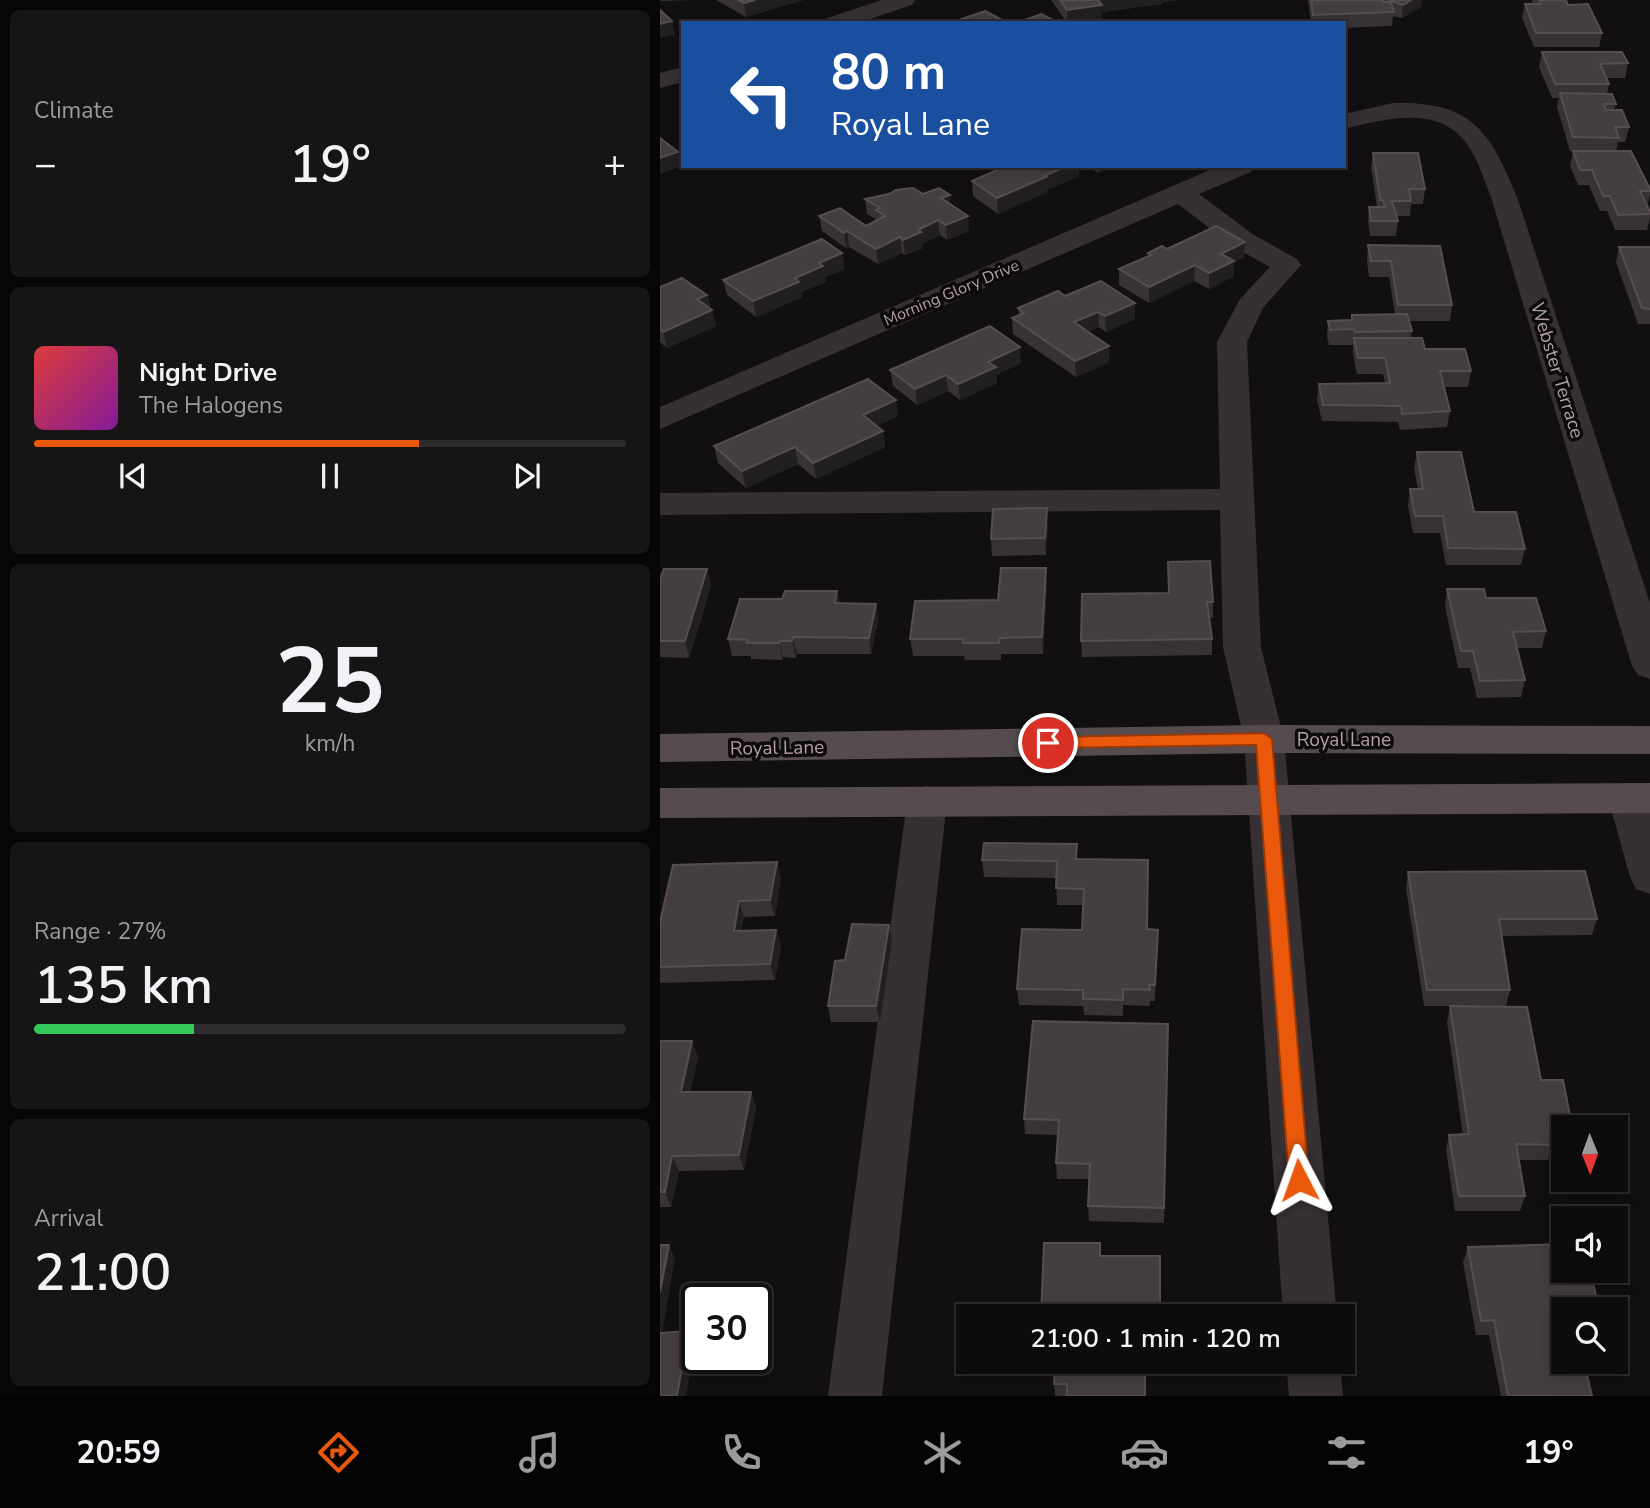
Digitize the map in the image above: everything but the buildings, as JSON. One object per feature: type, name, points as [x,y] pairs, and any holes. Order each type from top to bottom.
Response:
[{"type":"main road","name":"Royal Lane","points":[[660,748],[1264,739],[1650,740]]},
{"type":"main road","points":[[660,803],[1639,798]]},
{"type":"street","points":[[841,21],[904,0]]},
{"type":"street","points":[[660,81],[681,75]]},
{"type":"street","name":"Webster Terrace","points":[[1346,121],[1378,111],[1421,110],[1458,122],[1474,136],[1492,169],[1650,666]]},
{"type":"street","name":"Morning Glory Drive","points":[[660,419],[1237,168]]},
{"type":"street","points":[[1181,192],[1244,241],[1287,265],[1250,305],[1232,342],[1242,648],[1264,739],[1309,1304]]},
{"type":"street","points":[[660,505],[1237,499]]},
{"type":"street","points":[[1639,798],[1650,877]]},
{"type":"street","points":[[855,1396],[927,801]]},
{"type":"street","points":[[1314,1374],[1316,1396]]},
{"type":"route","points":[[1048,743],[1264,739],[1299,1180]]}]
